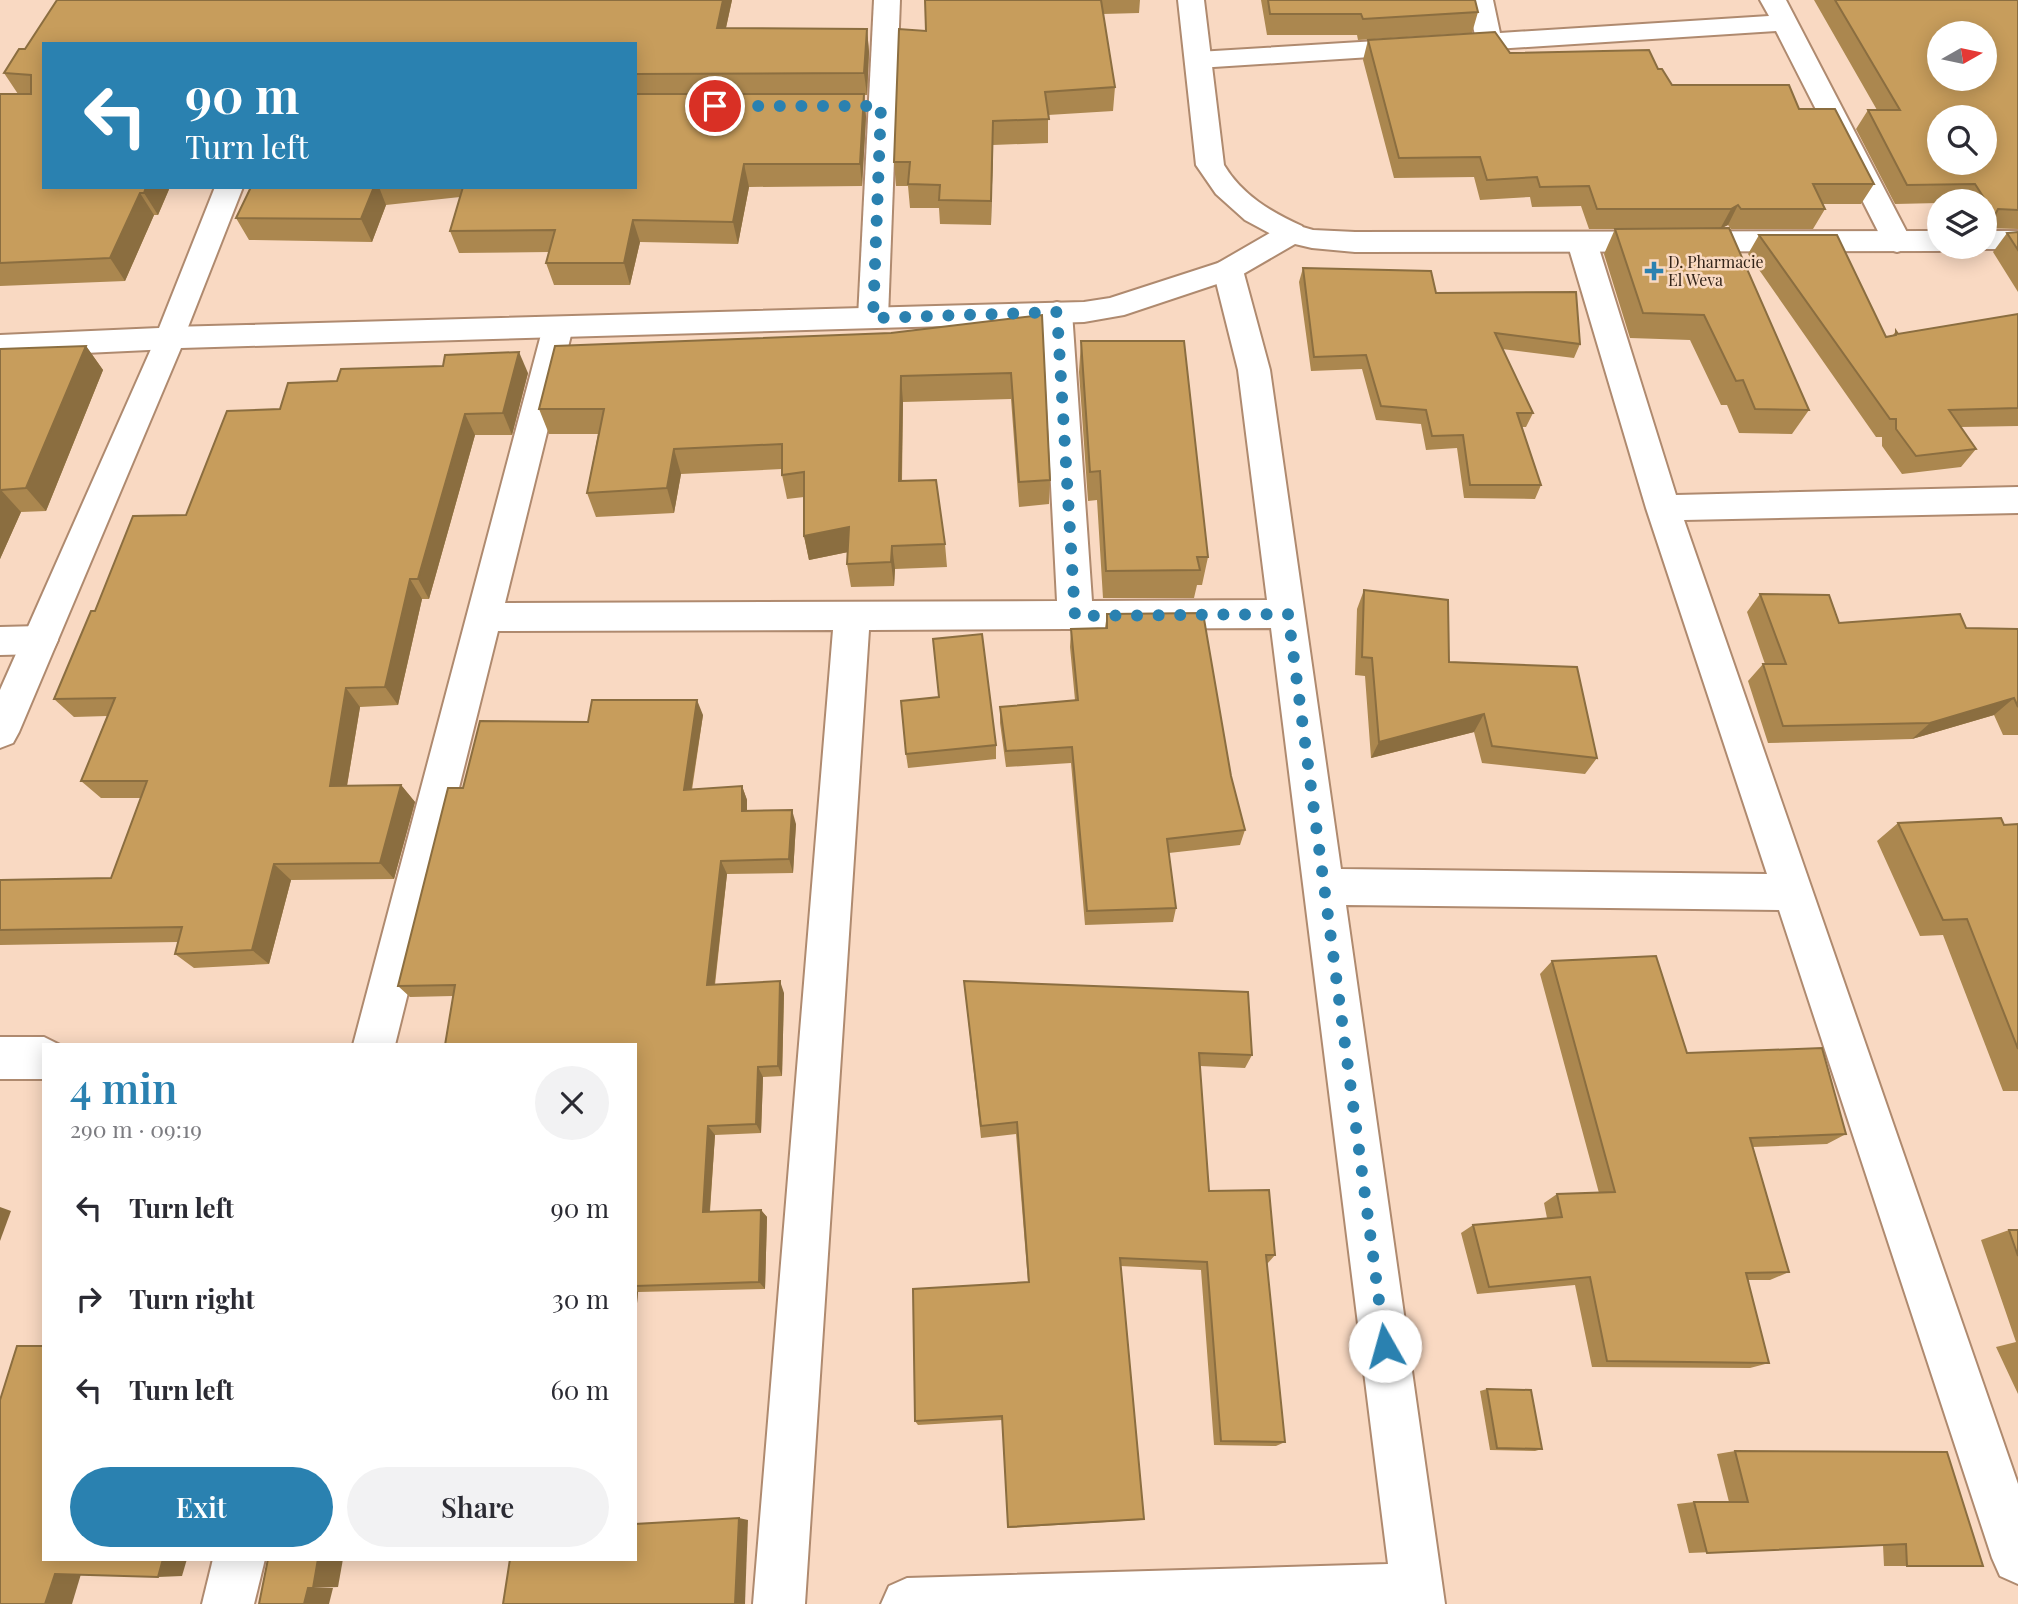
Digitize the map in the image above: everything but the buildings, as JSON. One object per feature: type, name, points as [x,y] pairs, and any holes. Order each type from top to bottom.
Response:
[{"type":"street","points":[[873,318],[887,0]]},
{"type":"street","points":[[1191,0],[1210,164],[1221,185],[1238,204],[1263,220],[1292,233],[1334,242],[1927,241]]},
{"type":"street","points":[[1480,0],[1490,43]]},
{"type":"street","points":[[1198,60],[1490,43],[1777,11],[1897,242]]},
{"type":"street","points":[[854,106],[881,106]]},
{"type":"street","points":[[0,732],[170,338],[228,189]]},
{"type":"street","points":[[0,346],[170,338],[1113,309],[1228,270],[1292,233]]},
{"type":"street","points":[[1997,240],[2018,240]]},
{"type":"street","points":[[1582,242],[1663,508],[2018,1558]]},
{"type":"street","points":[[907,1604],[1418,1597],[1254,370],[1228,270]]},
{"type":"street","points":[[1057,312],[1075,616]]},
{"type":"street","points":[[375,1043],[558,327]]},
{"type":"street","points":[[1663,508],[2015,506]]},
{"type":"street","points":[[485,617],[852,618],[1288,614]]},
{"type":"street","points":[[779,1604],[852,618]]},
{"type":"street","points":[[0,641],[40,640]]},
{"type":"street","points":[[1324,887],[1794,892]]},
{"type":"street","points":[[0,1058],[42,1058]]},
{"type":"street","points":[[228,1604],[239,1561]]},
{"type":"place","name":"D. Pharmacie El Weva","points":[[1654,271]]},
{"type":"route","points":[[715,106],[881,106],[873,318],[1057,312],[1075,616],[1288,614],[1385,1346]]}]
